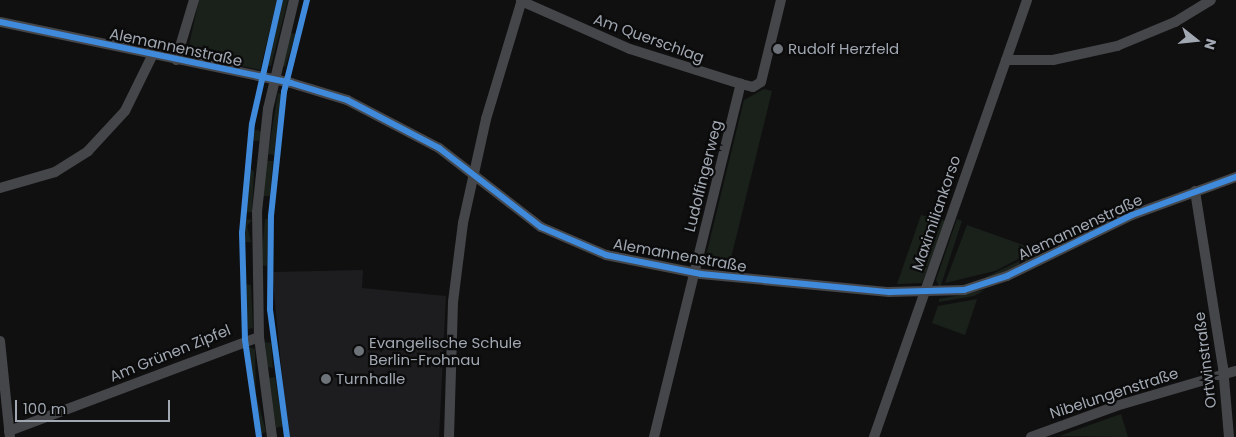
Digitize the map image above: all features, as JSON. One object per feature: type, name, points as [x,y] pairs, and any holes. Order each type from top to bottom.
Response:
[{"type":"street","points":[[176,60],[194,0]]},
{"type":"street","points":[[272,437],[259,337],[257,212],[273,79],[294,0]]},
{"type":"street","points":[[742,84],[754,87],[762,82],[781,0]]},
{"type":"street","name":"Maximiliankorso","points":[[874,437],[1027,0]]},
{"type":"street","points":[[1006,60],[1053,60],[1117,46],[1175,22],[1211,0]]},
{"type":"street","points":[[449,437],[453,302],[473,174],[522,1]]},
{"type":"street","name":"Am Querschlag","points":[[522,1],[630,49],[742,84]]},
{"type":"street","name":"Alemannenstraße","points":[[0,22],[273,79],[326,93],[378,114],[473,174],[523,215],[585,247],[694,273],[924,293],[994,282],[1132,215],[1236,177]]},
{"type":"street","points":[[0,188],[55,172],[88,151],[125,111],[153,54]]},
{"type":"street","name":"Ludolfingerweg","points":[[654,437],[742,84]]},
{"type":"street","name":"Ortwinstraße","points":[[1195,191],[1224,374],[1229,437]]},
{"type":"street","name":"Am Grünen Zipfel","points":[[10,434],[259,337]]},
{"type":"street","points":[[0,341],[10,434]]},
{"type":"street","name":"Nibelungenstraße","points":[[1031,437],[1236,371]]},
{"type":"shaded area","points":[[199,0],[277,0],[260,70],[187,54]]},
{"type":"shaded area","points":[[281,0],[288,0],[271,66],[266,66]]},
{"type":"shaded area","points":[[290,33],[296,34],[285,67],[283,66]]},
{"type":"shaded area","points":[[764,89],[772,91],[730,262],[705,260],[744,100]]},
{"type":"shaded area","points":[[278,93],[282,94],[274,155],[268,154]]},
{"type":"shaded area","points":[[256,129],[262,135],[256,141],[250,135]]},
{"type":"shaded area","points":[[267,161],[273,161],[270,196],[263,196]]},
{"type":"shaded area","points":[[249,167],[254,172],[252,212],[245,213]]},
{"type":"shaded area","points":[[921,215],[946,221],[922,283],[897,284]]},
{"type":"shaded area","points":[[245,219],[252,220],[247,226],[251,242],[244,242]]},
{"type":"shaded area","points":[[265,219],[268,219],[267,266],[261,265]]},
{"type":"shaded area","points":[[957,219],[962,221],[940,288],[936,280]]},
{"type":"shaded area","points":[[967,225],[1035,250],[995,271],[945,283]]},
{"type":"shaded area","points":[[1036,253],[1037,256],[996,276],[944,286],[984,278]]},
{"type":"shaded area","name":"Evangelische Schule Berlin-Frohnau","points":[[363,270],[362,288],[446,296],[439,437],[288,437],[272,272]]},
{"type":"shaded area","points":[[245,284],[251,285],[253,328],[248,329]]},
{"type":"shaded area","points":[[985,290],[974,296],[939,302],[939,299]]},
{"type":"shaded area","points":[[977,299],[965,335],[932,323],[938,306]]},
{"type":"shaded area","points":[[265,342],[271,343],[273,368],[267,367]]},
{"type":"shaded area","points":[[249,347],[255,349],[256,394],[266,432],[261,434]]},
{"type":"shaded area","points":[[275,377],[283,426],[276,428],[269,378]]},
{"type":"shaded area","points":[[1121,414],[1128,437],[1059,436]]},
{"type":"cycle path","points":[[259,437],[245,340],[242,233],[252,124],[280,0]]},
{"type":"cycle path","points":[[287,437],[270,309],[271,216],[284,92],[307,0]]},
{"type":"cycle path","points":[[0,22],[291,83],[347,100],[439,148],[541,227],[606,255],[701,274],[889,292],[964,290],[1007,276],[1132,215],[1236,177]]},
{"type":"place","name":"Rudolf Herzfeld","points":[[778,49]]},
{"type":"place","name":"Evangelische Schule Berlin-Frohnau","points":[[359,351]]},
{"type":"place","name":"Turnhalle","points":[[326,379]]}]
